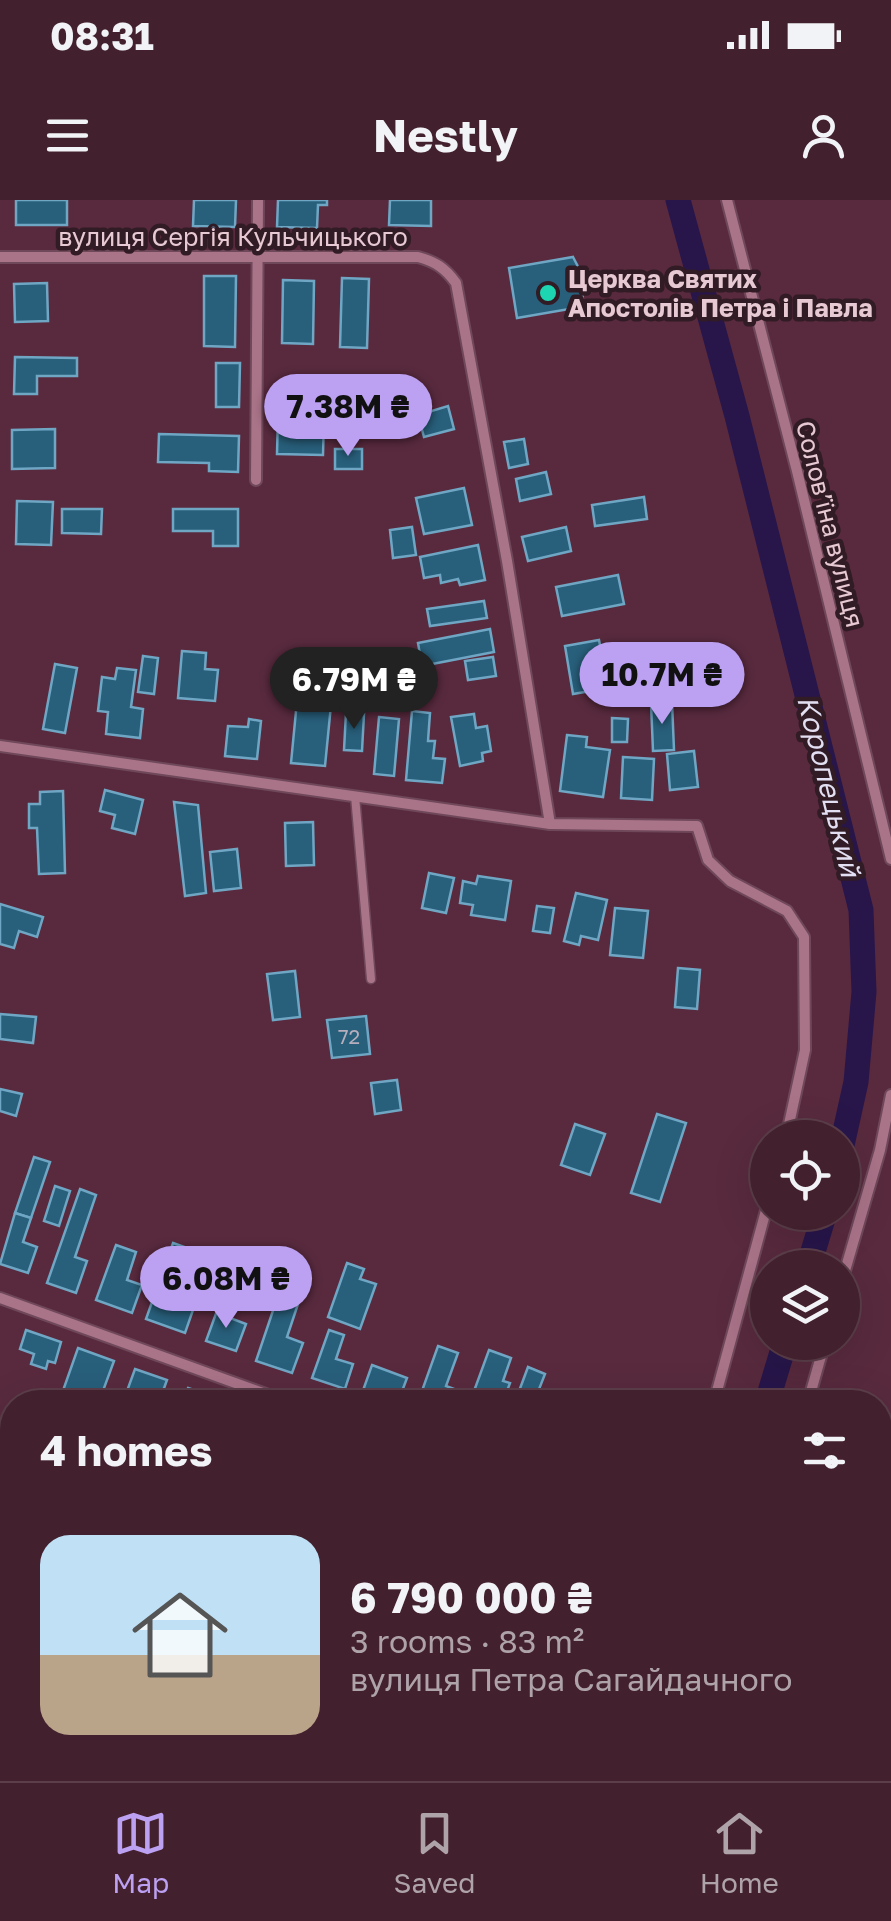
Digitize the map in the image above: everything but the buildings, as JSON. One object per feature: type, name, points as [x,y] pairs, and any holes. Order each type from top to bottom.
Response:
[{"type":"street","points":[[256,480],[258,200]]},
{"type":"street","name":"Соловʼїна вулиця","points":[[727,200],[891,859]]},
{"type":"street","name":"вулиця Сергія Кульчицького","points":[[0,257],[418,257],[447,270],[456,283],[550,824]]},
{"type":"street","points":[[0,746],[550,824],[697,826],[708,860],[730,881],[788,911],[804,937],[805,1050],[790,1120]]},
{"type":"street","points":[[851,1250],[880,1150],[891,1095]]},
{"type":"street","points":[[717,1390],[761,1230]]},
{"type":"street","points":[[0,1298],[255,1390]]},
{"type":"street","points":[[811,1390],[820,1360]]},
{"type":"lane","points":[[355,796],[370,978]]},
{"type":"waterway","name":"Коропецький","points":[[678,200],[737,416],[861,910],[864,992],[856,1082],[848,1120]]},
{"type":"waterway","name":"Коропецький","points":[[813,1250],[820,1230]]},
{"type":"waterway","name":"Коропецький","points":[[771,1390],[780,1360]]},
{"type":"place","name":"Церква Святих Апостолів Петра і Павла","points":[[548,293]]}]
